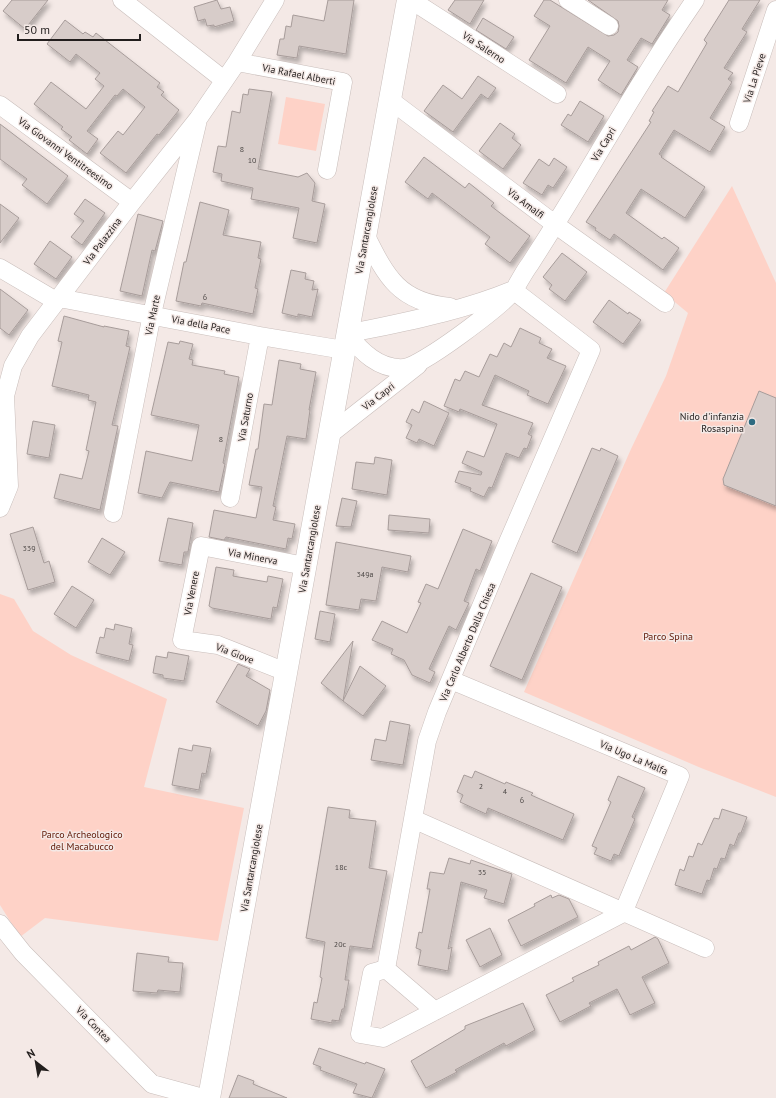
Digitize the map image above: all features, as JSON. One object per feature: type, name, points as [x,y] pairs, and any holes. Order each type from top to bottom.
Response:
[{"type":"main road","name":"Via Santarcangiolese","points":[[209,1098],[345,342],[409,0]]},
{"type":"street","points":[[122,0],[224,80]]},
{"type":"street","name":"Via Salerno","points":[[409,0],[557,94]]},
{"type":"street","points":[[568,0],[609,26]]},
{"type":"street","name":"Via Capri","points":[[329,434],[496,306],[516,286],[556,224],[649,68],[695,0]]},
{"type":"street","name":"Via Palazzina","points":[[0,508],[9,486],[5,396],[13,366],[30,336],[132,202],[198,119],[237,62],[273,1]]},
{"type":"street","name":"Via La Pieve","points":[[739,123],[776,10]]},
{"type":"street","name":"Via Rafael Alberti","points":[[237,62],[343,82],[327,170]]},
{"type":"street","name":"Via Amalfi","points":[[390,100],[665,303]]},
{"type":"street","name":"Via Giovanni Ventitreesimo","points":[[0,105],[132,202]]},
{"type":"street","name":"Via Marte","points":[[113,513],[152,314],[198,119]]},
{"type":"street","points":[[365,234],[383,269],[393,283],[407,295],[435,306],[460,308]]},
{"type":"street","points":[[0,268],[58,299]]},
{"type":"street","points":[[345,342],[483,302],[516,286]]},
{"type":"street","name":"Via Carlo Alberto Dalla Chiesa","points":[[386,969],[427,741],[451,680],[591,350],[516,286]]},
{"type":"street","name":"Via della Pace","points":[[58,299],[152,314],[260,336],[345,342]]},
{"type":"street","name":"Via Saturno","points":[[230,498],[260,336]]},
{"type":"street","name":"Via Capri","points":[[345,342],[358,348],[380,364],[405,368],[428,358]]},
{"type":"street","name":"Via Minerva","points":[[201,546],[305,566]]},
{"type":"street","name":"Via Venere","points":[[182,640],[201,546]]},
{"type":"street","name":"Via Giove","points":[[182,640],[218,645],[286,672]]},
{"type":"street","name":"Via Ugo La Malfa","points":[[451,680],[680,776],[623,913]]},
{"type":"street","points":[[413,819],[705,948]]},
{"type":"street","points":[[435,1011],[386,969],[372,973],[360,1034],[383,1038],[435,1011],[623,913]]},
{"type":"street","name":"Via Contea","points":[[0,924],[24,953],[152,1084],[203,1098]]},
{"type":"green space","points":[[286,97],[325,104],[316,151],[278,144]]},
{"type":"green space","name":"Parco Spina","points":[[732,186],[776,283],[776,797],[701,768],[524,692],[631,449],[666,376],[688,313],[664,293]]},
{"type":"green space","name":"Parco Archeologico del Macabucco","points":[[0,594],[14,599],[33,631],[71,655],[167,699],[144,787],[244,808],[218,941],[45,918],[20,937],[0,905]]},
{"type":"building","points":[[12,0],[48,0],[25,29],[3,11]]},
{"type":"building","points":[[217,0],[221,9],[230,7],[234,21],[214,27],[214,25],[207,26],[205,19],[198,21],[194,7]]},
{"type":"building","points":[[328,0],[354,0],[346,54],[299,46],[297,58],[277,55],[280,39],[284,39],[286,26],[291,27],[293,15],[324,21]]},
{"type":"building","points":[[455,0],[484,0],[470,24],[448,10]]},
{"type":"building","points":[[544,0],[550,0],[608,36],[614,35],[618,32],[618,21],[588,0],[668,0],[662,10],[670,15],[652,44],[641,38],[627,60],[638,67],[621,95],[598,80],[610,61],[588,47],[566,83],[529,60],[550,26],[534,16]]},
{"type":"building","points":[[729,0],[760,0],[742,29],[747,32],[724,68],[733,73],[728,79],[732,82],[710,118],[725,127],[710,152],[674,130],[659,154],[662,156],[661,157],[705,187],[685,218],[641,189],[626,213],[662,239],[664,237],[679,248],[663,270],[614,234],[610,240],[586,222],[651,122],[649,121],[654,112],[652,111],[668,86],[678,92],[707,43],[704,40]]},
{"type":"building","points":[[483,18],[514,37],[506,49],[476,30]]},
{"type":"building","points":[[65,20],[83,34],[85,32],[93,37],[96,33],[160,83],[157,87],[164,92],[161,95],[179,110],[159,135],[157,134],[126,173],[100,153],[118,131],[123,135],[145,107],[123,89],[117,96],[115,95],[87,131],[98,139],[87,154],[69,140],[72,137],[61,129],[63,127],[34,104],[51,82],[86,109],[104,86],[95,79],[100,73],[76,54],[70,62],[47,44]]},
{"type":"building","points":[[478,76],[496,88],[488,99],[481,94],[453,132],[424,111],[443,85],[462,99]]},
{"type":"building","points":[[249,89],[272,92],[258,169],[298,177],[307,173],[315,183],[312,201],[325,204],[317,243],[293,238],[299,208],[251,199],[253,188],[221,181],[222,174],[213,172],[218,146],[226,147],[232,111],[240,113],[243,94],[248,95]]},
{"type":"building","points":[[580,101],[604,116],[588,142],[561,125],[568,114],[571,116]]},
{"type":"building","points":[[500,123],[515,134],[512,138],[521,145],[503,169],[479,151]]},
{"type":"building","points":[[0,124],[68,176],[47,204],[22,185],[27,179],[0,159]]},
{"type":"building","points":[[424,157],[465,188],[469,183],[494,203],[491,206],[530,236],[510,263],[485,244],[490,237],[432,193],[428,199],[405,182]]},
{"type":"building","points":[[554,158],[567,167],[553,188],[548,185],[542,195],[523,183],[539,159],[549,166]]},
{"type":"building","points":[[85,199],[105,213],[82,245],[71,237],[84,221],[74,214]]},
{"type":"building","points":[[200,202],[229,210],[223,235],[261,242],[258,258],[261,259],[255,288],[258,289],[253,314],[202,303],[201,306],[176,301],[184,262],[186,262]]},
{"type":"building","points":[[0,204],[19,218],[0,243]]},
{"type":"building","points":[[138,214],[163,221],[155,251],[152,250],[142,296],[120,291]]},
{"type":"building","points":[[50,241],[72,257],[56,279],[34,264]]},
{"type":"building","points":[[562,253],[587,272],[565,301],[549,289],[552,285],[543,277]]},
{"type":"building","points":[[291,270],[306,273],[305,279],[314,281],[312,290],[318,289],[312,317],[298,314],[298,317],[282,313]]},
{"type":"building","points":[[0,289],[28,310],[9,335],[0,328]]},
{"type":"building","points":[[609,300],[628,314],[629,312],[641,320],[623,344],[593,322]]},
{"type":"building","points":[[64,316],[104,327],[129,331],[126,346],[130,347],[112,425],[118,426],[100,510],[54,498],[60,474],[82,479],[89,451],[86,450],[96,402],[88,400],[89,395],[52,386],[62,342],[58,341]]},
{"type":"building","points":[[520,328],[541,338],[539,343],[552,349],[547,358],[566,366],[548,404],[527,395],[529,391],[495,375],[482,405],[533,423],[528,434],[532,436],[527,449],[524,448],[519,458],[506,453],[492,488],[489,487],[484,497],[470,491],[471,488],[455,482],[459,471],[481,475],[482,472],[462,463],[467,451],[484,457],[497,424],[460,409],[459,412],[444,406],[455,379],[460,381],[465,371],[479,377],[490,354],[497,357],[504,343],[511,347]]},
{"type":"building","points":[[180,341],[193,344],[189,359],[193,360],[192,365],[225,371],[224,374],[239,377],[219,492],[170,482],[162,498],[138,493],[146,451],[192,461],[199,425],[151,415],[168,342],[179,344]]},
{"type":"building","points":[[279,360],[301,364],[300,369],[316,372],[309,410],[306,439],[287,436],[273,506],[276,507],[273,520],[295,524],[292,539],[288,538],[286,549],[226,537],[224,540],[209,537],[214,510],[256,518],[262,487],[249,485],[256,449],[258,449],[264,404],[272,405]]},
{"type":"building","points":[[759,391],[776,398],[776,506],[724,485],[723,479]]},
{"type":"building","points":[[424,401],[449,413],[434,446],[419,439],[417,443],[406,438],[412,425],[406,422],[412,409],[419,413]]},
{"type":"building","points":[[33,421],[55,425],[49,458],[27,454]]},
{"type":"building","points":[[592,448],[600,451],[601,448],[618,456],[577,553],[552,542]]},
{"type":"building","points":[[375,457],[392,460],[387,495],[352,489],[356,462],[374,464]]},
{"type":"building","points":[[342,498],[357,501],[351,527],[336,526]]},
{"type":"building","points":[[389,515],[430,519],[429,533],[388,530]]},
{"type":"building","points":[[168,518],[193,523],[188,552],[184,552],[182,565],[159,561]]},
{"type":"building","points":[[33,527],[44,563],[49,561],[55,582],[28,590],[10,534]]},
{"type":"building","points":[[463,529],[492,541],[480,571],[476,569],[464,601],[469,603],[456,630],[449,626],[429,669],[435,672],[430,683],[412,675],[404,660],[391,654],[393,649],[372,640],[382,621],[407,633],[421,603],[418,602],[426,584],[438,589]]},
{"type":"building","points":[[102,538],[125,552],[110,575],[88,562]]},
{"type":"building","points":[[336,542],[411,556],[408,572],[382,567],[376,601],[361,599],[359,610],[326,605]]},
{"type":"building","points":[[216,567],[234,570],[233,576],[267,582],[268,576],[283,579],[277,608],[273,607],[271,619],[212,608],[209,606]]},
{"type":"building","points":[[531,573],[562,587],[522,680],[490,666]]},
{"type":"building","points":[[72,586],[94,600],[76,628],[54,614]]},
{"type":"building","points":[[320,611],[335,614],[330,642],[315,639]]},
{"type":"building","points":[[115,624],[132,628],[129,644],[133,645],[129,661],[96,653],[100,637],[104,638],[106,628],[114,630]]},
{"type":"building","points":[[353,641],[343,701],[321,683]]},
{"type":"building","points":[[168,652],[189,656],[184,681],[163,678],[163,675],[153,673],[156,656],[167,658]]},
{"type":"building","points":[[238,664],[250,669],[246,676],[270,690],[266,711],[258,726],[216,702]]},
{"type":"building","points":[[360,666],[386,686],[363,716],[343,701]]},
{"type":"building","points":[[390,721],[410,725],[403,765],[371,760],[375,739],[386,741]]},
{"type":"building","points":[[193,745],[211,748],[206,774],[202,773],[199,790],[172,785],[179,748],[192,751]]},
{"type":"building","points":[[475,771],[505,784],[506,782],[533,793],[531,795],[574,814],[563,840],[488,808],[486,814],[460,802],[463,795],[457,792],[464,775],[472,778]]},
{"type":"building","points":[[618,776],[645,788],[632,817],[635,819],[619,856],[614,854],[611,861],[594,854],[597,848],[592,846],[611,802],[608,800]]},
{"type":"building","points":[[328,807],[350,810],[349,818],[376,821],[369,868],[387,871],[372,949],[350,946],[345,980],[349,980],[344,1009],[342,1009],[339,1021],[332,1020],[332,1023],[311,1019],[314,1002],[317,1003],[322,978],[320,977],[325,942],[306,938]]},
{"type":"building","points":[[722,809],[747,817],[734,846],[730,844],[725,859],[721,858],[717,869],[714,868],[710,881],[707,880],[702,894],[675,885],[680,869],[684,871],[689,856],[693,857],[698,843],[702,845],[714,818],[719,819]]},
{"type":"building","points":[[449,858],[470,864],[471,860],[512,874],[504,904],[484,898],[487,890],[461,882],[448,949],[452,947],[448,971],[418,965],[421,950],[416,948],[419,932],[422,933],[430,889],[427,889],[430,872],[444,874]]},
{"type":"building","points":[[551,895],[552,898],[559,895],[569,899],[578,917],[521,946],[508,920],[535,906],[534,904]]},
{"type":"building","points":[[490,928],[502,955],[480,967],[466,940]]},
{"type":"building","points":[[655,937],[658,939],[669,963],[642,977],[655,1003],[630,1015],[617,989],[589,1003],[591,1006],[560,1022],[546,995],[574,981],[572,978],[599,965],[598,962],[629,946],[631,950]]},
{"type":"building","points":[[137,953],[169,957],[168,962],[183,963],[180,992],[158,990],[157,993],[133,991]]},
{"type":"building","points":[[523,1003],[535,1030],[506,1046],[504,1043],[455,1070],[457,1072],[426,1088],[411,1061],[465,1029],[465,1026]]},
{"type":"building","points":[[319,1048],[365,1064],[366,1062],[385,1069],[372,1098],[353,1093],[357,1084],[320,1070],[321,1067],[313,1064]]},
{"type":"building","points":[[238,1075],[254,1081],[253,1084],[287,1098],[229,1098]]},
{"type":"place","name":"Nido d'infanzia Rosaspina","points":[[752,422]]}]
